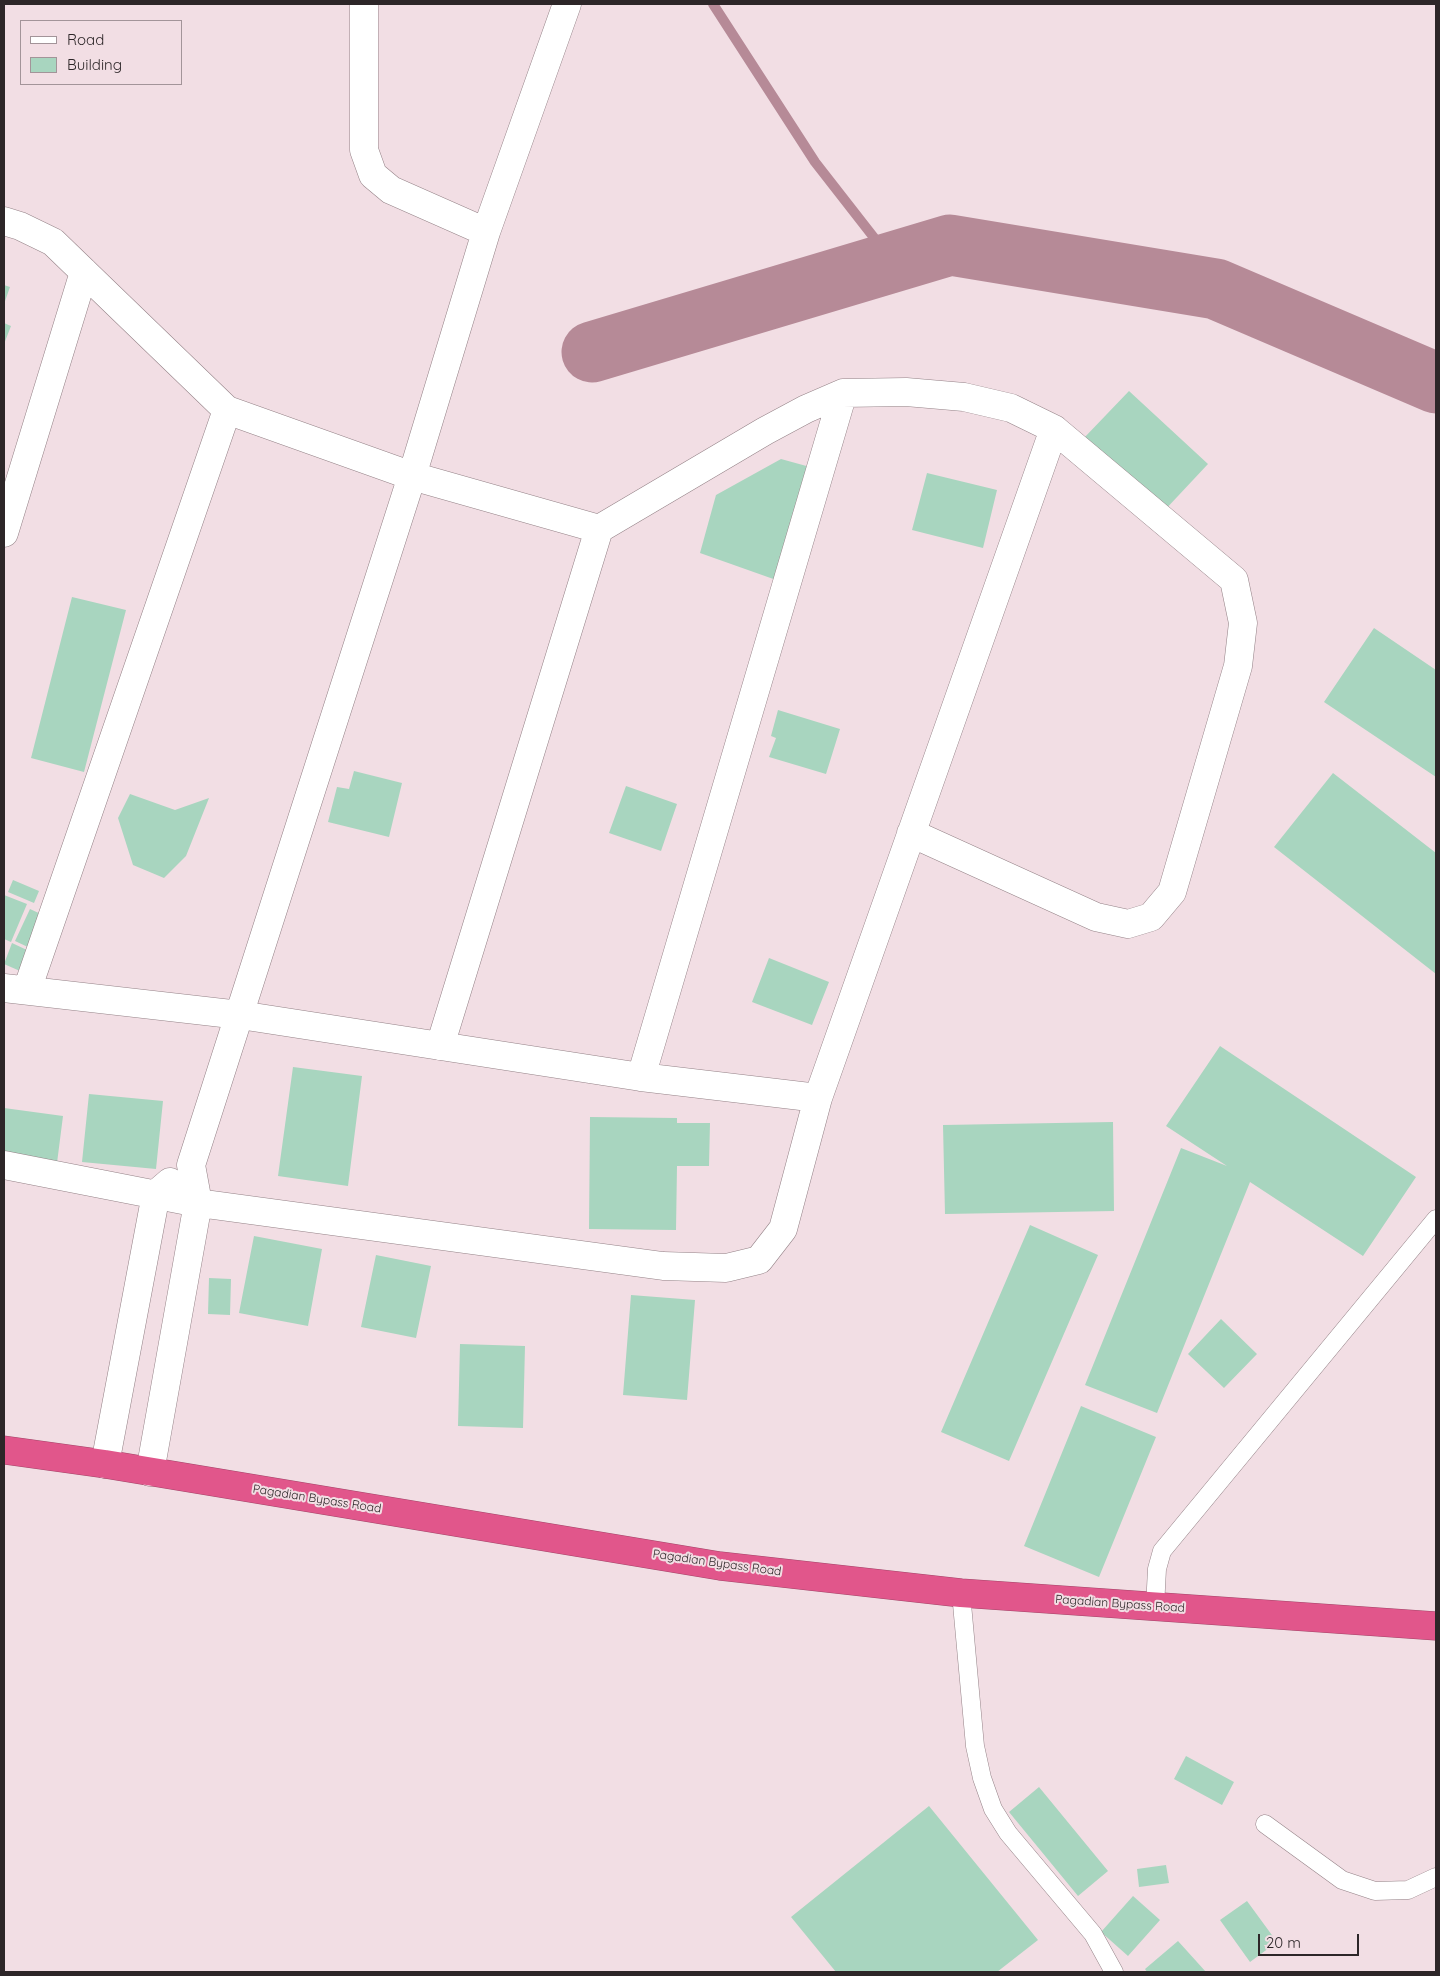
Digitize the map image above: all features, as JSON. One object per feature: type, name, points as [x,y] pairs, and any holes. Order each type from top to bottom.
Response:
[{"type":"highway","name":"Pagadian Bypass Road","points":[[4,1450],[105,1464],[720,1566],[962,1593],[1436,1626]]},
{"type":"street","points":[[364,4],[364,150],[373,175],[391,190],[486,232]]},
{"type":"street","points":[[150,1472],[198,1203],[191,1164],[412,476],[486,232],[567,4]]},
{"type":"street","points":[[4,221],[20,226],[53,242],[227,410],[412,476],[599,529]]},
{"type":"street","points":[[4,533],[84,272]]},
{"type":"street","points":[[440,1046],[599,529],[765,431],[806,409],[843,394],[906,392],[964,397],[1012,408],[1054,429],[1234,580],[1243,623],[1238,666],[1172,892],[1151,917],[1128,924],[1096,917],[911,833]]},
{"type":"street","points":[[641,1077],[843,394]]},
{"type":"street","points":[[227,410],[16,989],[240,1015],[641,1077],[818,1098]]},
{"type":"street","points":[[4,1165],[198,1203],[663,1266],[726,1268],[759,1260],[783,1229],[818,1098],[1054,429]]},
{"type":"street","points":[[105,1464],[156,1194],[191,1164]]},
{"type":"lane","points":[[1155,1607],[1157,1569],[1162,1552],[1436,1219]]},
{"type":"lane","points":[[962,1593],[975,1746],[982,1778],[994,1810],[1008,1832],[1094,1934],[1114,1972]]},
{"type":"lane","points":[[1265,1824],[1342,1880],[1375,1891],[1408,1890],[1436,1877]]},
{"type":"building","points":[[4,285],[10,287],[4,304]]},
{"type":"building","points":[[4,323],[11,326],[4,344]]},
{"type":"building","points":[[1129,391],[1208,464],[1163,512],[1083,439]]},
{"type":"building","points":[[781,459],[810,467],[779,581],[700,553],[716,495]]},
{"type":"building","points":[[927,473],[997,490],[983,548],[912,530]]},
{"type":"building","points":[[72,597],[126,610],[84,772],[31,758]]},
{"type":"building","points":[[1374,628],[1436,670],[1436,777],[1324,702]]},
{"type":"building","points":[[778,710],[840,729],[826,774],[769,757],[776,738],[771,736]]},
{"type":"building","points":[[354,771],[402,783],[389,837],[328,822],[337,787],[349,789]]},
{"type":"building","points":[[1333,773],[1436,853],[1436,974],[1274,847]]},
{"type":"building","points":[[626,786],[677,804],[661,851],[609,833]]},
{"type":"building","points":[[130,794],[175,810],[209,798],[186,856],[164,878],[133,865],[118,818]]},
{"type":"building","points":[[13,880],[39,891],[34,903],[8,892]]},
{"type":"building","points":[[4,895],[27,904],[11,942],[4,939]]},
{"type":"building","points":[[30,909],[45,916],[30,948],[15,941]]},
{"type":"building","points":[[12,943],[29,951],[20,971],[4,964]]},
{"type":"building","points":[[769,958],[829,982],[812,1025],[752,1002]]},
{"type":"building","points":[[1220,1046],[1416,1177],[1363,1256],[1250,1182],[1157,1413],[1085,1385],[1181,1148],[1227,1166],[1166,1126]]},
{"type":"building","points":[[293,1067],[362,1076],[348,1186],[278,1176]]},
{"type":"building","points":[[89,1094],[163,1101],[156,1169],[82,1162]]},
{"type":"building","points":[[4,1108],[63,1116],[57,1163],[4,1156]]},
{"type":"building","points":[[590,1117],[677,1118],[677,1123],[710,1123],[709,1166],[677,1166],[676,1230],[589,1229]]},
{"type":"building","points":[[1113,1122],[1114,1211],[945,1214],[943,1125]]},
{"type":"building","points":[[1030,1225],[1098,1255],[1009,1461],[941,1432]]},
{"type":"building","points":[[254,1236],[322,1249],[308,1326],[239,1313]]},
{"type":"building","points":[[376,1255],[431,1266],[416,1338],[361,1327]]},
{"type":"building","points":[[209,1278],[231,1279],[230,1315],[208,1314]]},
{"type":"building","points":[[631,1295],[695,1300],[687,1400],[623,1395]]},
{"type":"building","points":[[1221,1319],[1257,1354],[1224,1388],[1188,1354]]},
{"type":"building","points":[[460,1344],[525,1346],[523,1428],[458,1426]]},
{"type":"building","points":[[1081,1406],[1156,1437],[1099,1577],[1024,1546]]},
{"type":"building","points":[[1186,1756],[1234,1782],[1222,1805],[1174,1779]]},
{"type":"building","points":[[1039,1787],[1108,1871],[1078,1896],[1009,1812]]},
{"type":"building","points":[[929,1806],[1038,1940],[997,1972],[836,1972],[791,1917]]},
{"type":"building","points":[[1166,1865],[1169,1883],[1139,1887],[1137,1869]]},
{"type":"building","points":[[1133,1896],[1160,1920],[1128,1956],[1101,1932]]},
{"type":"building","points":[[1247,1901],[1277,1942],[1250,1962],[1220,1920]]},
{"type":"building","points":[[1178,1941],[1206,1972],[1147,1972],[1145,1969]]},
{"type":"waterway","points":[[713,4],[815,162],[893,262]]},
{"type":"waterway","points":[[592,352],[950,245],[1216,289],[1436,383]]}]
